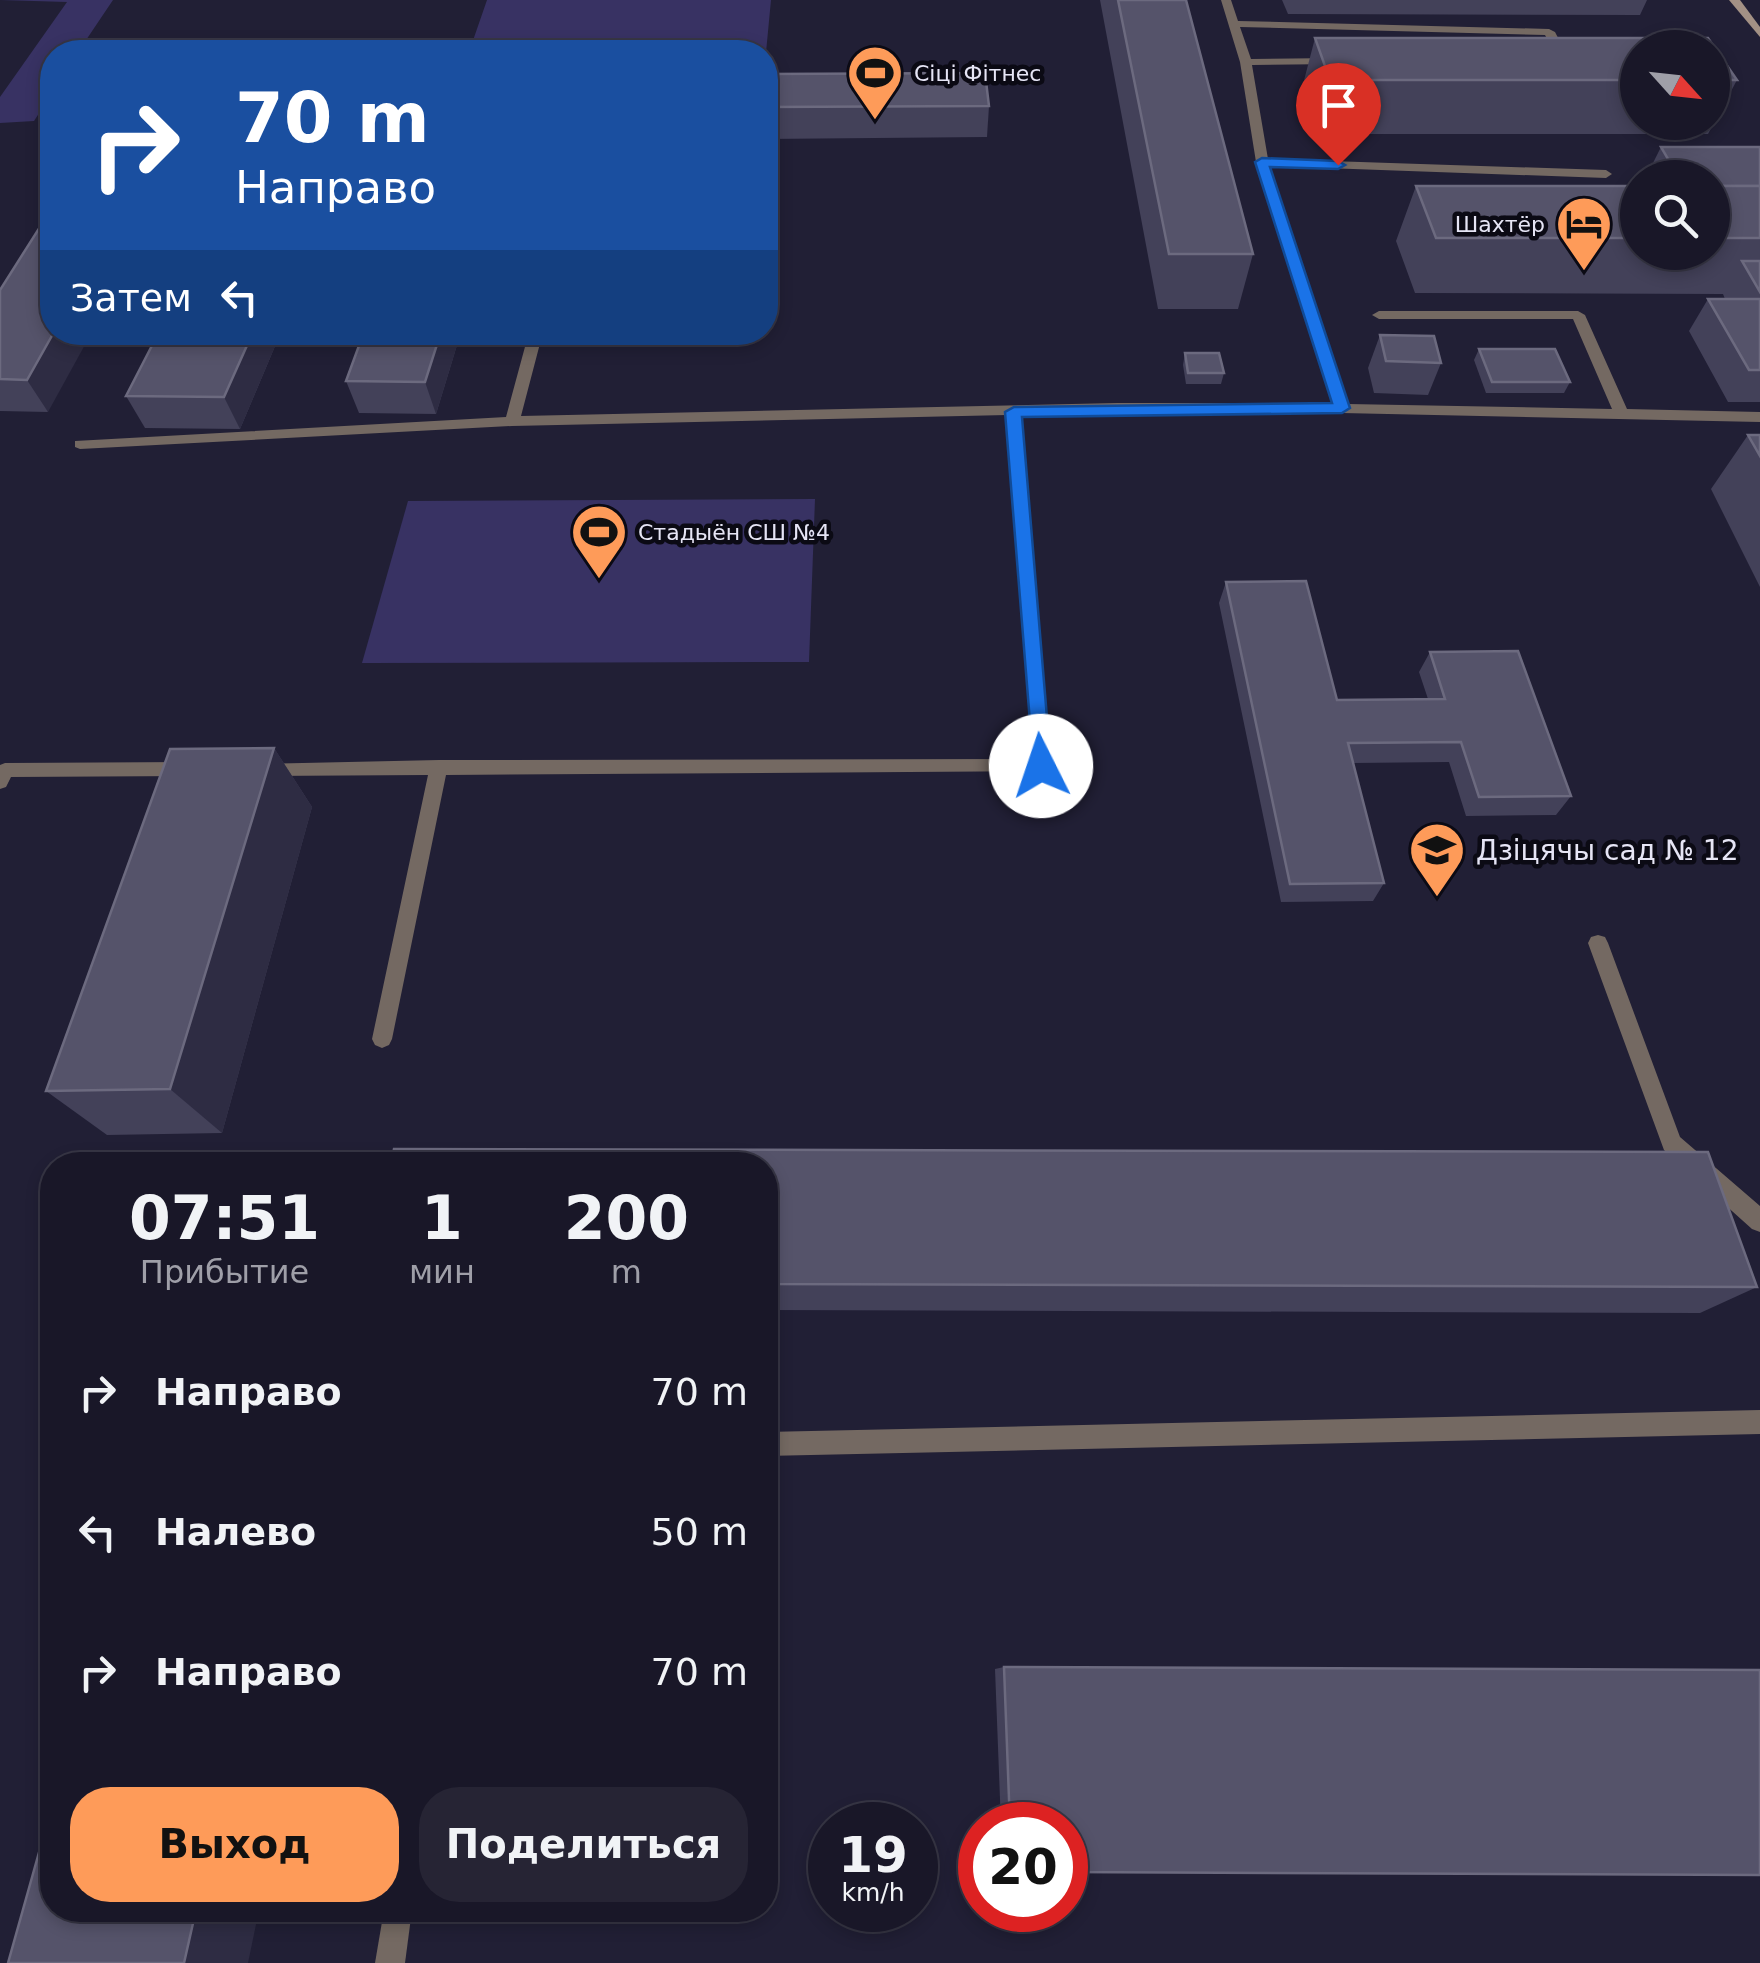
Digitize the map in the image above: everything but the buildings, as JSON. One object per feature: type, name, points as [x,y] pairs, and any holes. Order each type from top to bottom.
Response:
[{"type":"main road","points":[[1734,0],[1760,34]]},
{"type":"lane","points":[[1226,0],[1246,62],[1262,162],[1342,408]]},
{"type":"lane","points":[[1746,15],[1760,15]]},
{"type":"lane","points":[[1236,24],[1549,32],[1563,60],[1544,60]]},
{"type":"lane","points":[[1246,62],[1346,61]]},
{"type":"lane","points":[[1262,162],[1606,174]]},
{"type":"lane","points":[[1380,315],[1578,315],[1622,415]]},
{"type":"lane","points":[[512,421],[532,345]]},
{"type":"lane","points":[[80,444],[512,421],[1014,412],[1342,408],[1760,416]]},
{"type":"lane","points":[[242,769],[1041,766],[1014,412]]},
{"type":"lane","points":[[382,1039],[440,768]]},
{"type":"lane","points":[[0,782],[5,770],[203,769]]},
{"type":"lane","points":[[1598,943],[1672,1142],[1760,1221]]},
{"type":"lane","points":[[778,1444],[1760,1422]]},
{"type":"lane","points":[[390,1963],[396,1922]]},
{"type":"shaded area","points":[[0,0],[113,0],[86,40],[40,40],[67,2]]},
{"type":"shaded area","points":[[487,0],[771,0],[767,40],[473,40]]},
{"type":"shaded area","points":[[40,40],[40,112],[34,121],[0,123],[0,97]]},
{"type":"shaded area","name":"Стадыён СШ №4","points":[[815,499],[809,662],[362,663],[408,501]]},
{"type":"place","name":"Сіці Фітнес","points":[[875,122]]},
{"type":"place","name":"Шахтёр","points":[[1584,273]]},
{"type":"place","name":"Стадыён СШ №4","points":[[599,581]]},
{"type":"place","name":"Дзіцячы сад № 12","points":[[1437,899]]},
{"type":"route","points":[[1041,766],[1014,412],[1342,408],[1262,162],[1338,165]]}]
